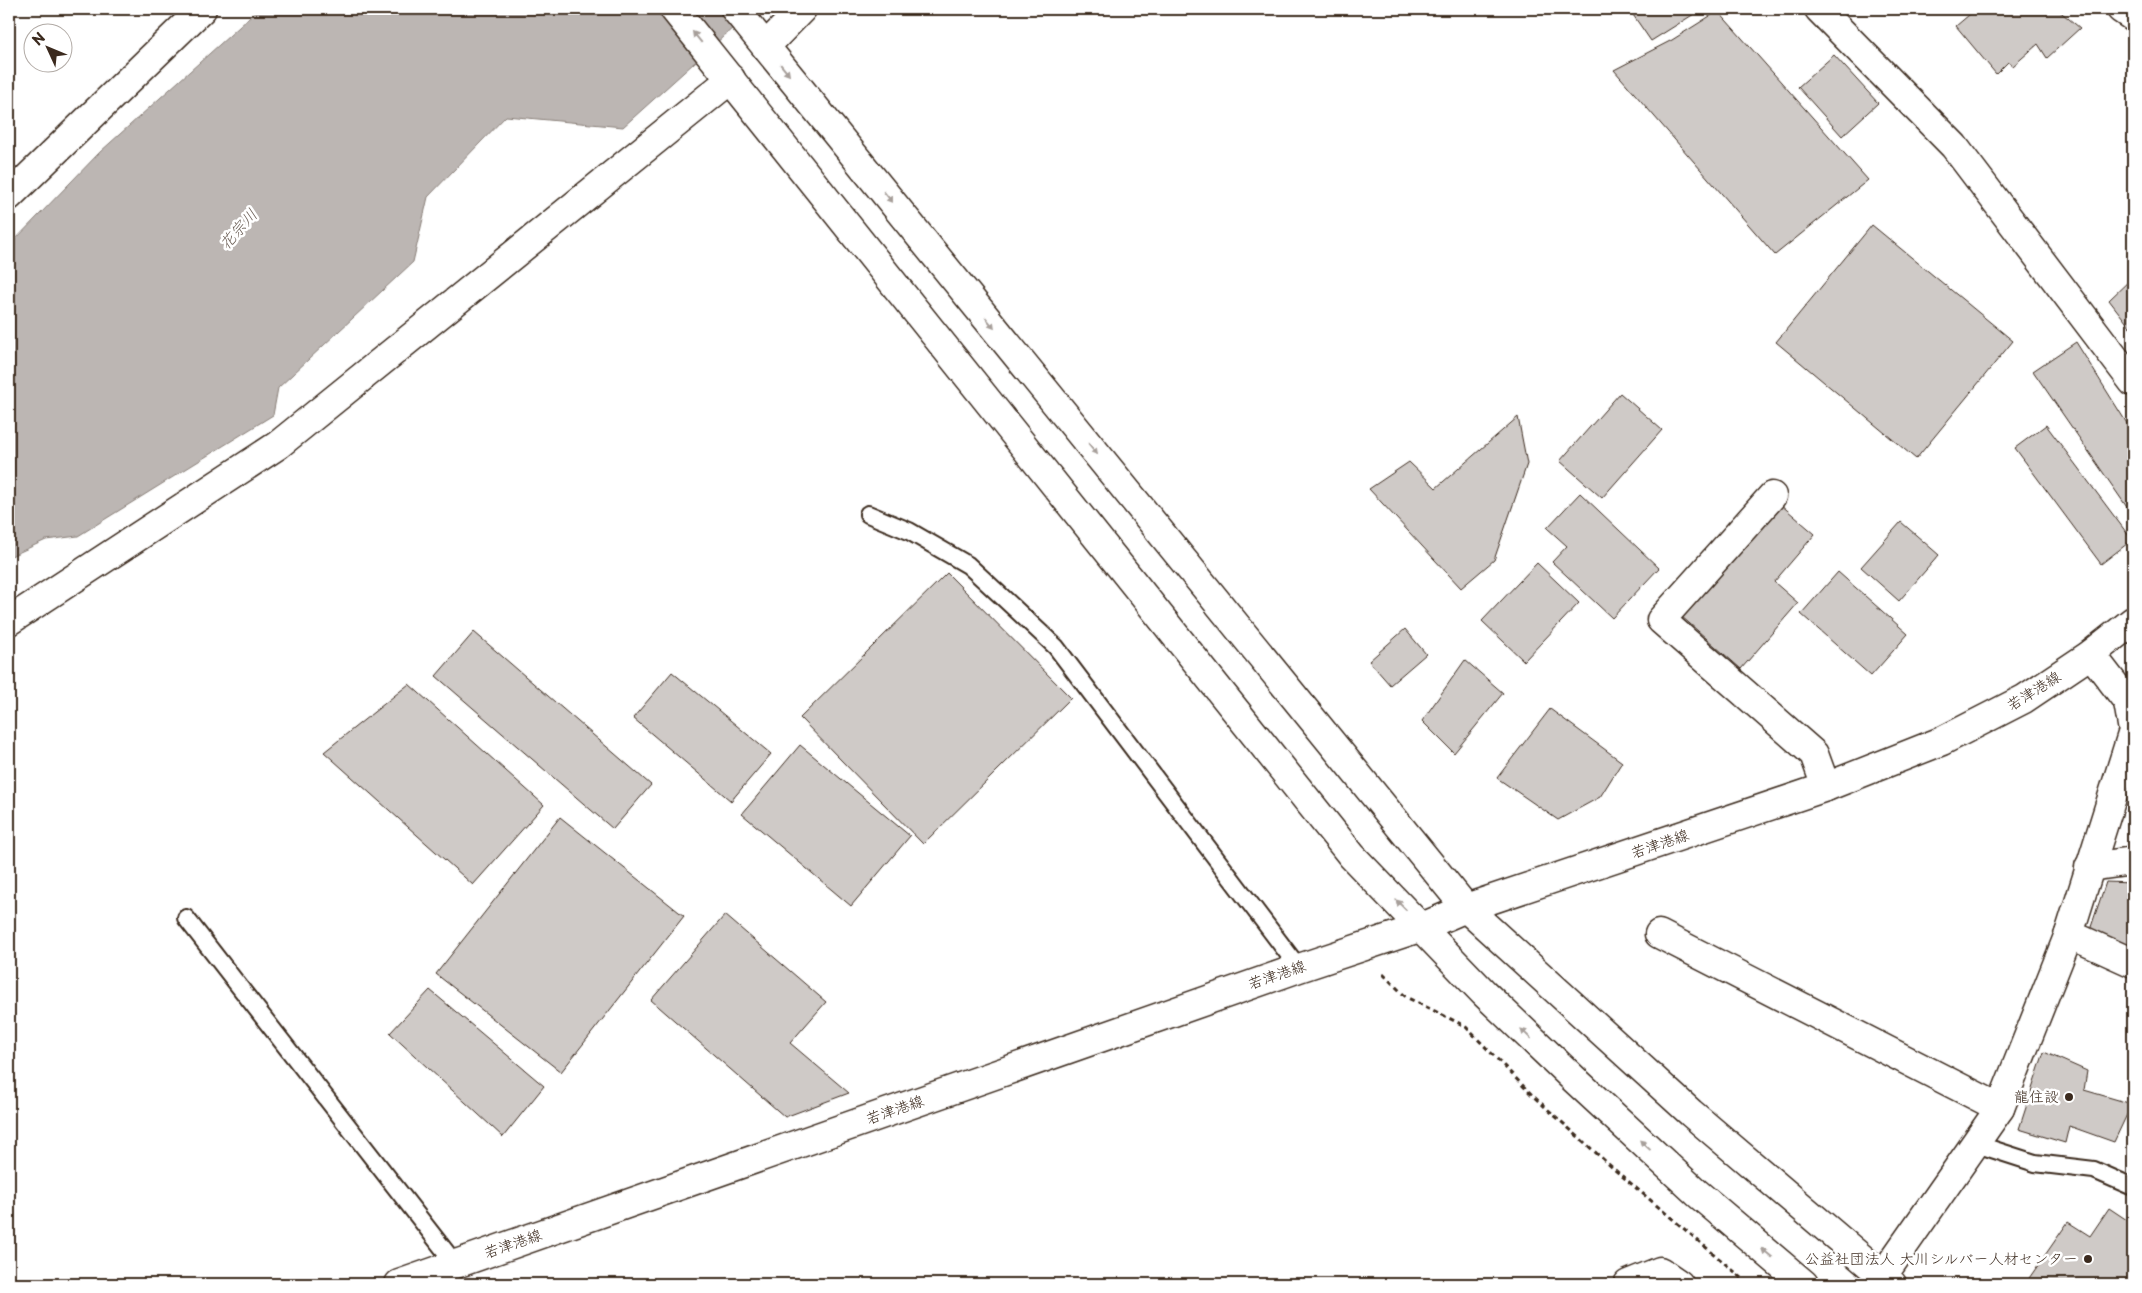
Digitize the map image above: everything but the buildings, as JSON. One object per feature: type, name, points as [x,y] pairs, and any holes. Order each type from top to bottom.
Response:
[{"type":"street","points":[[9,196],[202,9]]},
{"type":"street","points":[[674,9],[1352,856],[1484,993],[1574,1080],[1697,1193],[1804,1284]]},
{"type":"street","points":[[735,9],[1466,908],[1691,1113],[1884,1282],[2000,1108],[2069,934],[2133,731],[2128,702],[2091,654]]},
{"type":"street","points":[[760,39],[802,9]]},
{"type":"street","points":[[1819,9],[1954,146],[2133,382]]},
{"type":"street","points":[[2121,9],[2133,17]]},
{"type":"street","points":[[9,621],[278,445],[725,71]]},
{"type":"street","points":[[1772,496],[1661,620],[1814,754],[1826,787]]},
{"type":"street","name":"若津港線","points":[[399,1284],[1299,968],[1422,927],[1466,908],[1826,787],[1942,741],[2024,699],[2091,654],[2133,621]]},
{"type":"street","points":[[2089,867],[2133,861]]},
{"type":"street","points":[[1659,934],[2000,1108]]},
{"type":"street","points":[[2069,934],[2133,963]]},
{"type":"street","points":[[1628,1284],[1660,1271],[1679,1284]]},
{"type":"lane","points":[[868,514],[909,531],[968,565],[1056,647],[1299,968]]},
{"type":"lane","points":[[186,918],[456,1265]]},
{"type":"lane","points":[[1976,1144],[2035,1163],[2094,1170],[2133,1187]]},
{"type":"path","points":[[1379,970],[1406,996],[1464,1026],[1533,1096],[1615,1170],[1749,1284]]},
{"type":"water","name":"花宗川","points":[[259,9],[754,9],[623,127],[506,116],[428,197],[413,262],[278,388],[273,415],[78,536],[46,540],[9,557],[9,246],[100,152]]},
{"type":"place","name":"龍住設","points":[[2069,1097]]},
{"type":"place","name":"公益社団法人 大川シルバー人材センター","points":[[2088,1259]]}]
